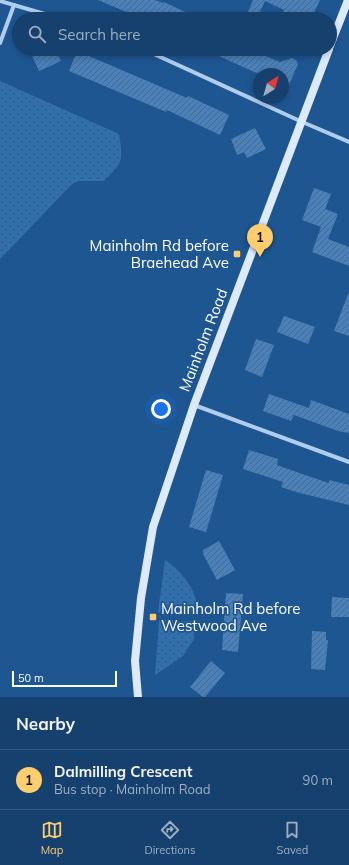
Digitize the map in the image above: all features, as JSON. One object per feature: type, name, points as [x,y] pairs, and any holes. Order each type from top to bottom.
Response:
[{"type":"street","points":[[337,28],[348,0]]},
{"type":"street","points":[[0,1],[38,12]]},
{"type":"street","points":[[0,43],[14,5]]},
{"type":"street","points":[[158,56],[300,122],[349,142]]},
{"type":"street","name":"Mainholm Road","points":[[138,697],[135,660],[141,598],[153,527],[194,405],[326,56]]},
{"type":"street","points":[[194,405],[349,462]]},
{"type":"shaded area","points":[[0,81],[119,134],[121,155],[119,164],[104,181],[79,181],[72,184],[0,259]]},
{"type":"shaded area","points":[[165,560],[184,577],[189,584],[196,599],[197,615],[158,612]]},
{"type":"shaded area","points":[[159,620],[195,622],[194,639],[183,656],[155,675]]},
{"type":"building","points":[[98,0],[155,0],[164,2],[185,12],[126,12]]},
{"type":"building","points":[[253,0],[320,0],[314,12],[283,12],[284,10],[265,1],[260,12],[248,12]]},
{"type":"building","points":[[32,56],[58,56],[61,61],[39,71]]},
{"type":"building","points":[[75,56],[89,56],[187,98],[188,96],[229,115],[220,135],[167,110],[166,112],[69,71]]},
{"type":"building","points":[[219,56],[266,56],[280,62],[292,58],[296,60],[298,64],[289,85],[289,68],[253,68],[253,71]]},
{"type":"building","points":[[255,128],[266,149],[247,158],[244,152],[237,155],[231,139]]},
{"type":"building","points":[[314,188],[331,194],[325,209],[338,214],[328,239],[349,247],[349,266],[312,252],[321,227],[302,220]]},
{"type":"building","points":[[349,294],[349,336],[334,331]]},
{"type":"building","points":[[284,316],[315,327],[308,344],[277,332]]},
{"type":"building","points":[[256,339],[274,345],[262,377],[245,370]]},
{"type":"building","points":[[269,394],[309,408],[311,400],[349,414],[349,433],[338,431],[294,415],[291,421],[263,411]]},
{"type":"building","points":[[249,450],[278,459],[277,465],[302,474],[329,483],[329,480],[349,485],[349,505],[281,487],[283,482],[243,469]]},
{"type":"building","points":[[206,470],[223,475],[206,532],[189,527]]},
{"type":"building","points":[[219,541],[235,570],[217,580],[203,554],[203,550]]},
{"type":"building","points":[[226,593],[243,594],[238,652],[222,650]]},
{"type":"building","points":[[332,597],[349,598],[349,617],[331,617]]},
{"type":"building","points":[[312,631],[326,632],[326,640],[328,640],[325,670],[311,669]]},
{"type":"building","points":[[211,661],[225,673],[205,697],[203,697],[190,687]]},
{"type":"place","name":"Mainholm Rd before Braehead Ave","points":[[237,254]]},
{"type":"place","name":"Dalmilling Crescent","points":[[260,257]]},
{"type":"place","name":"Mainholm Rd before Westwood Ave","points":[[153,617]]}]
